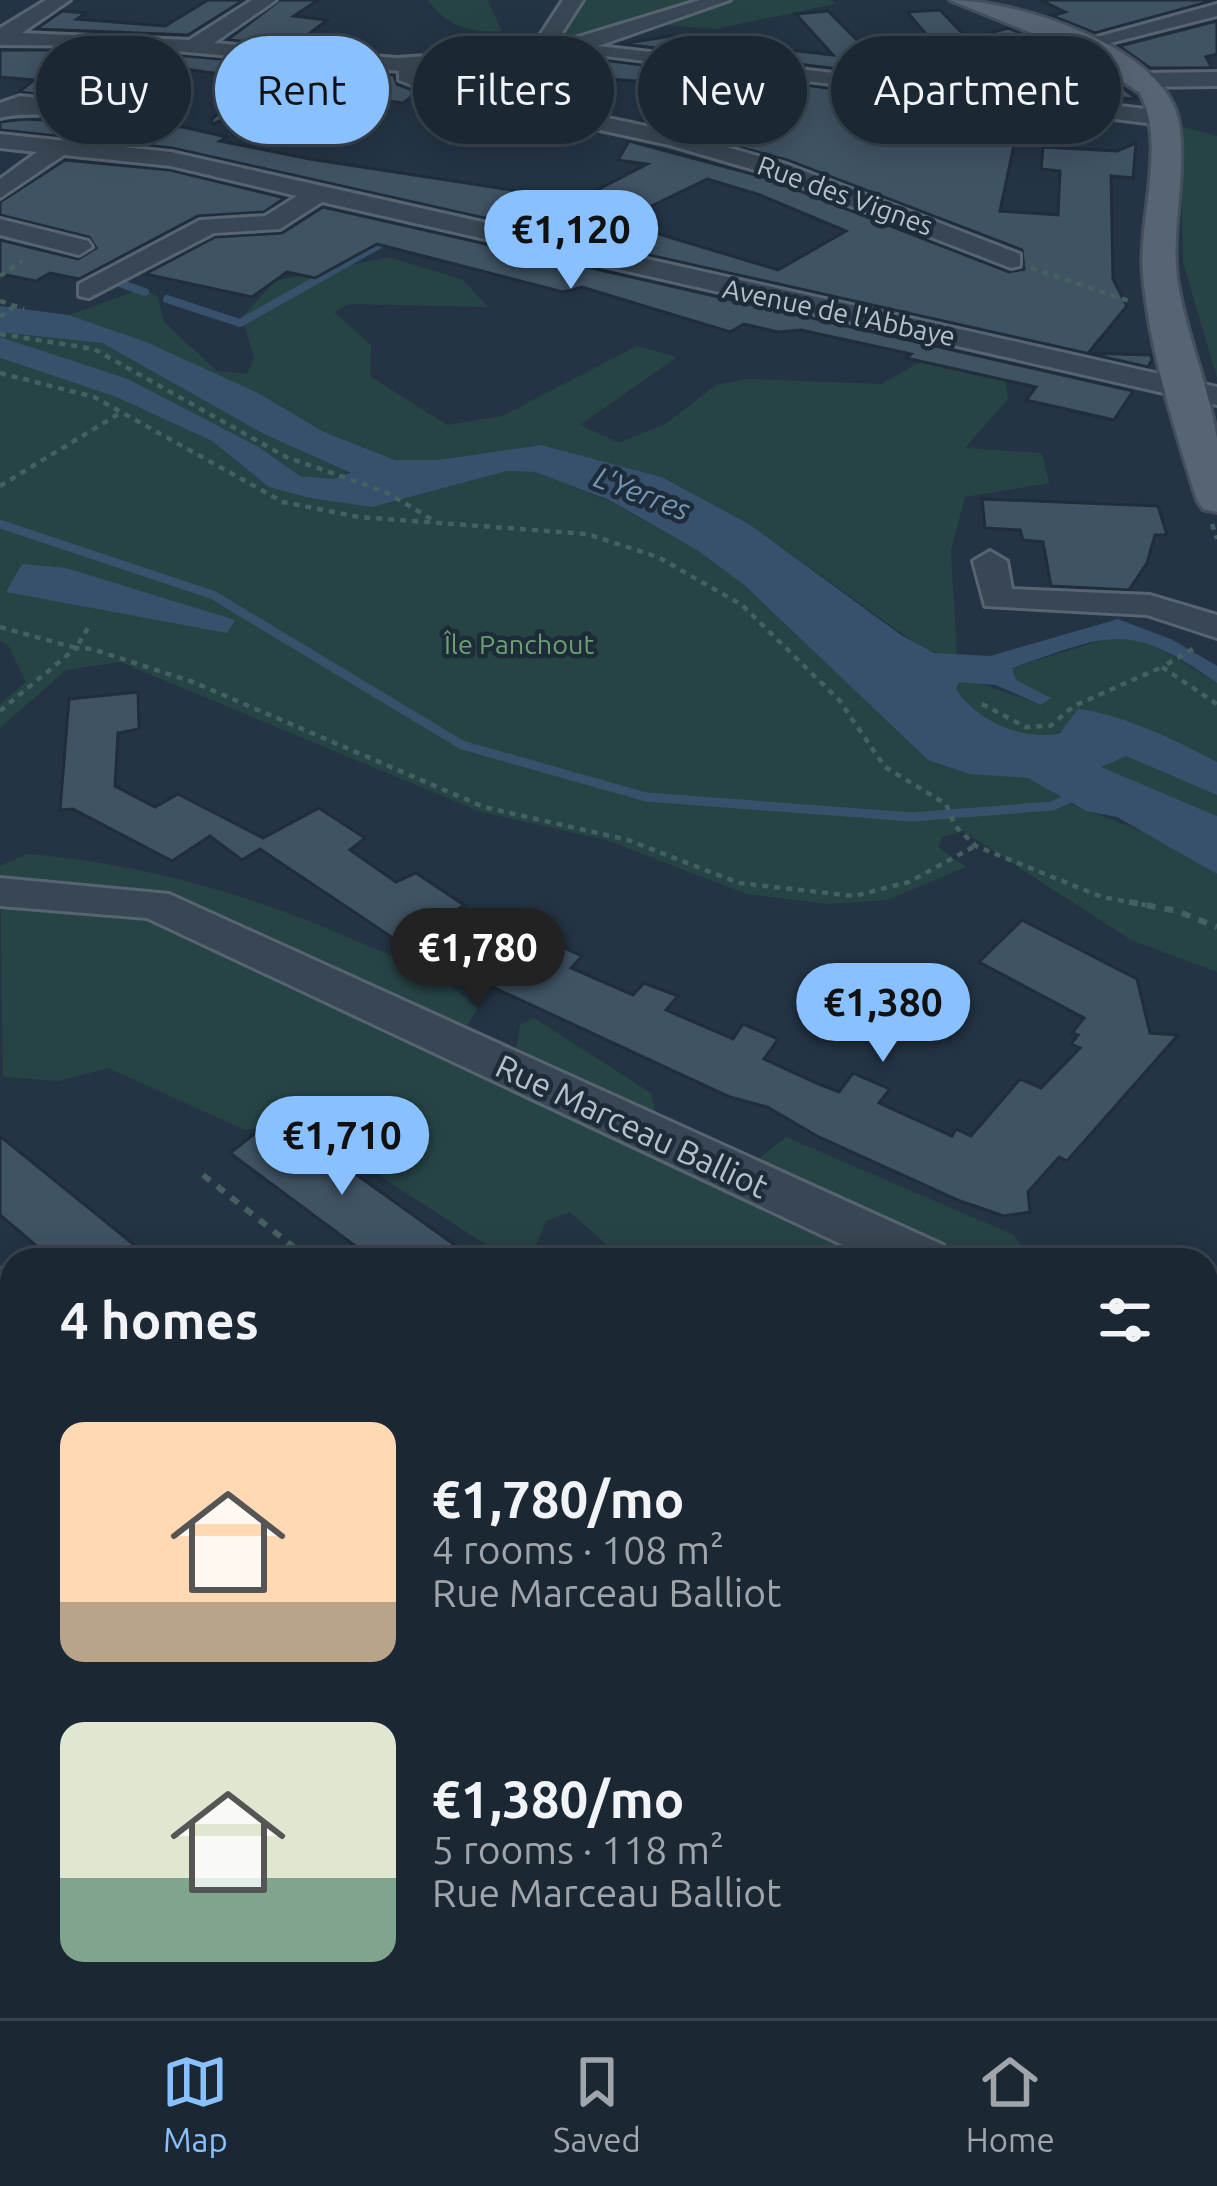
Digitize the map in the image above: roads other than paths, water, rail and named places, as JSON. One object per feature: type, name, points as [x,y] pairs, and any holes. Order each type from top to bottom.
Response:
[{"type":"main road","points":[[963,0],[1056,36]]},
{"type":"main road","points":[[1121,69],[1141,80],[1163,118],[1158,252],[1168,313],[1201,392],[1217,500]]},
{"type":"street","points":[[0,38],[60,0]]},
{"type":"street","points":[[191,48],[266,0]]},
{"type":"street","points":[[556,36],[573,0]]},
{"type":"street","points":[[599,36],[720,0]]},
{"type":"street","points":[[1134,10],[1170,21]]},
{"type":"street","points":[[1113,36],[1217,10]]},
{"type":"street","points":[[0,38],[36,39]]},
{"type":"street","points":[[614,58],[1163,118]]},
{"type":"street","name":"Rue des Vignes","points":[[389,67],[442,89],[674,139],[777,169],[1011,260]]},
{"type":"street","points":[[1141,80],[1217,79]]},
{"type":"street","points":[[0,111],[20,103],[36,105]]},
{"type":"street","points":[[0,128],[36,135]]},
{"type":"street","name":"Avenue de l'Abbaye","points":[[0,141],[36,141]]},
{"type":"street","points":[[0,191],[61,144]]},
{"type":"street","name":"Avenue de l'Abbaye","points":[[83,144],[171,159],[302,198],[1201,392]]},
{"type":"street","points":[[89,290],[208,225],[271,224],[302,198]]},
{"type":"street","points":[[0,227],[79,247]]},
{"type":"street","points":[[990,561],[997,599],[1150,605],[1205,638]]},
{"type":"street","name":"Rue Marceau Balliot","points":[[0,892],[154,904],[899,1248]]},
{"type":"street","name":"Rue Marceau Balliot","points":[[0,907],[147,917],[854,1248]]},
{"type":"water","name":"L'Yerres","points":[[0,306],[69,315],[144,341],[258,393],[324,432],[395,460],[438,460],[541,445],[662,477],[749,524],[901,635],[934,653],[990,656],[1118,619],[1173,640],[1217,666],[1217,683],[1161,649],[1118,639],[1073,647],[1012,668],[1016,680],[1051,698],[1041,705],[996,685],[959,682],[956,689],[976,711],[1017,731],[1060,733],[1078,709],[1132,723],[1217,762],[1217,795],[1126,756],[1101,767],[1217,816],[1217,874],[1117,817],[1086,811],[1028,778],[970,774],[929,761],[743,584],[697,550],[609,500],[535,472],[507,471],[372,507],[269,487],[212,441],[116,397],[0,358],[0,337],[128,379],[259,447],[300,476],[334,479],[351,473],[266,435],[102,343],[0,332]]},
{"type":"water","points":[[22,564],[66,568],[235,620],[227,633],[6,592]]},
{"type":"waterway","points":[[403,231],[412,226]]},
{"type":"waterway","points":[[167,299],[240,323],[409,228]]},
{"type":"waterway","points":[[0,239],[30,249]]},
{"type":"waterway","points":[[114,281],[145,292]]},
{"type":"waterway","points":[[0,524],[213,595],[462,745],[646,797],[912,817],[1052,806],[1075,796]]},
{"type":"park label","name":"Île Panchout","points":[[519,645]]}]
